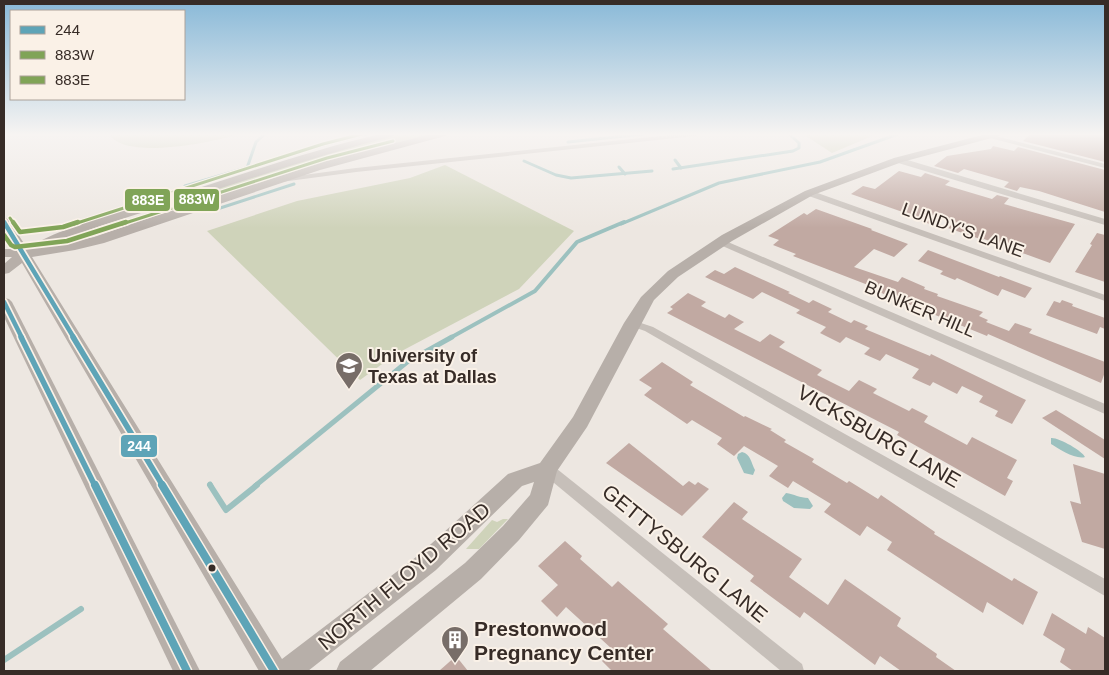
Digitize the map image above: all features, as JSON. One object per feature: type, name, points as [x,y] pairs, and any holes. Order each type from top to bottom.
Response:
[{"type":"street","points":[[4,269],[24,254],[65,234],[280,166]]},
{"type":"street","points":[[4,253],[24,254],[71,247],[324,166]]},
{"type":"street","points":[[271,182],[394,166]]},
{"type":"street","name":"NORTH FLOYD ROAD","points":[[349,671],[473,571],[511,533],[540,499],[547,469],[580,422],[632,323],[648,298],[660,285],[721,242],[765,216],[809,193],[883,166]]},
{"type":"street","points":[[916,166],[1105,222]]},
{"type":"street","name":"LUNDY'S LANE","points":[[809,193],[1105,298]]},
{"type":"street","points":[[4,222],[274,671]]},
{"type":"street","points":[[4,253],[16,240],[65,234]]},
{"type":"street","name":"BUNKER HILL","points":[[721,242],[1105,409]]},
{"type":"street","points":[[4,269],[35,271],[71,247]]},
{"type":"street","points":[[4,302],[187,671]]},
{"type":"street","name":"VICKSBURG LANE","points":[[632,323],[649,329],[1105,588]]},
{"type":"street","name":"NORTH FLOYD ROAD","points":[[287,671],[428,562],[515,480],[547,469]]},
{"type":"street","name":"GETTYSBURG LANE","points":[[547,469],[795,671]]},
{"type":"green space","points":[[288,166],[323,166],[160,215],[153,208]]},
{"type":"green space","points":[[446,166],[574,231],[519,289],[396,354],[360,380],[207,231],[297,201],[410,178]]},
{"type":"green space","points":[[508,519],[479,549],[466,549],[492,520],[497,522]]},
{"type":"water","points":[[1051,438],[1070,445],[1080,451],[1085,457],[1072,456],[1063,451],[1051,444]]},
{"type":"water","points":[[742,452],[750,459],[755,470],[753,475],[744,473],[737,458],[738,454]]},
{"type":"water","points":[[786,493],[808,498],[813,506],[810,509],[794,508],[783,501],[782,498]]},
{"type":"building","points":[[934,166],[1088,166],[1105,170],[1105,212],[1039,191],[1020,187],[1017,191],[1004,187],[1009,182],[964,169],[958,173]]},
{"type":"building","points":[[899,171],[921,177],[925,173],[950,181],[945,185],[992,199],[997,195],[1009,198],[1004,204],[1075,224],[1050,263],[948,228],[952,224],[942,213],[930,224],[915,219],[917,217],[851,194],[863,186],[875,189]]},
{"type":"building","points":[[816,209],[908,244],[894,257],[874,249],[854,267],[898,282],[902,277],[938,294],[937,296],[983,312],[979,316],[988,320],[986,322],[1009,331],[1015,323],[1032,329],[1029,333],[1105,362],[1105,372],[1101,383],[988,334],[987,336],[866,286],[868,285],[793,256],[796,254],[773,245],[779,240],[768,236],[804,213],[807,215]]},
{"type":"building","points":[[1097,233],[1105,235],[1105,282],[1075,272],[1092,245],[1090,244]]},
{"type":"building","points":[[928,250],[1032,288],[1025,298],[1002,289],[998,296],[957,278],[955,280],[940,274],[943,271],[918,261]]},
{"type":"building","points":[[735,267],[790,292],[788,293],[809,303],[813,300],[832,309],[828,312],[851,323],[854,320],[868,326],[865,329],[930,356],[931,354],[1026,400],[1012,424],[995,416],[998,411],[979,402],[983,396],[962,386],[957,394],[933,382],[930,386],[912,378],[919,369],[886,354],[880,361],[864,354],[870,348],[846,337],[840,343],[820,333],[826,327],[796,313],[800,310],[762,292],[753,299],[705,277],[715,270],[724,274]]},
{"type":"building","points":[[688,293],[706,302],[701,306],[725,318],[729,314],[744,322],[734,329],[760,342],[770,334],[785,342],[779,347],[822,370],[817,375],[849,391],[859,380],[877,389],[873,393],[909,411],[912,408],[928,416],[924,422],[967,445],[972,437],[1017,460],[1007,478],[1013,481],[1005,496],[897,435],[899,432],[667,313],[673,309],[670,307]]},
{"type":"building","points":[[1062,300],[1073,304],[1072,306],[1105,318],[1105,329],[1100,327],[1097,334],[1046,315],[1054,301],[1060,303]]},
{"type":"building","points":[[662,362],[693,382],[690,385],[744,417],[772,429],[770,430],[786,440],[784,442],[814,459],[812,462],[847,483],[849,481],[878,499],[881,495],[935,532],[934,534],[1012,581],[1014,578],[1038,592],[1023,625],[987,602],[983,613],[887,550],[892,542],[867,526],[860,536],[824,512],[831,504],[793,481],[788,488],[769,476],[778,466],[744,446],[734,456],[717,444],[722,438],[692,420],[687,424],[644,395],[652,388],[639,380]]},
{"type":"building","points":[[1056,410],[1105,440],[1105,459],[1042,418]]},
{"type":"building","points":[[629,443],[683,486],[689,481],[695,485],[698,482],[709,489],[682,516],[606,463]]},
{"type":"building","points":[[1073,464],[1105,474],[1105,549],[1082,542],[1070,501],[1081,504]]},
{"type":"building","points":[[734,502],[748,512],[742,519],[802,559],[789,577],[828,605],[845,579],[901,618],[897,626],[937,654],[936,657],[956,671],[901,671],[880,656],[875,665],[804,612],[800,618],[750,581],[754,576],[702,537]]},
{"type":"building","points":[[565,541],[582,556],[580,559],[612,587],[618,581],[668,624],[663,629],[712,671],[612,671],[602,661],[612,649],[566,607],[557,617],[541,601],[558,585],[538,566]]},
{"type":"building","points":[[1052,613],[1086,634],[1088,627],[1105,638],[1105,671],[1073,671],[1060,662],[1065,649],[1043,635]]},
{"type":"building","name":"Prestonwood Pregnancy Center","points":[[456,656],[468,671],[439,671]]},
{"type":"waterway","points":[[247,167],[253,166]]},
{"type":"waterway","points":[[534,166],[556,175],[571,178],[624,173]]},
{"type":"waterway","points":[[681,168],[696,166]]},
{"type":"waterway","points":[[621,224],[719,183],[803,166]]},
{"type":"waterway","points":[[185,186],[247,167]]},
{"type":"waterway","points":[[619,167],[624,173]]},
{"type":"waterway","points":[[673,169],[681,168]]},
{"type":"waterway","points":[[624,173],[652,171]]},
{"type":"waterway","points":[[211,211],[294,184]]},
{"type":"waterway","points":[[450,338],[535,291],[577,242],[624,222]]},
{"type":"waterway","points":[[255,486],[407,362],[452,337]]},
{"type":"waterway","points":[[210,485],[226,510],[257,485]]},
{"type":"waterway","points":[[4,660],[81,609]]},
{"type":"transit line","name":"883E","points":[[10,218],[20,232],[63,227],[256,166]]},
{"type":"transit line","name":"883W","points":[[4,235],[11,245],[15,247],[67,241],[304,166]]},
{"type":"transit line","name":"244","points":[[4,222],[274,671]]},
{"type":"transit line","name":"244","points":[[4,302],[187,671]]},
{"type":"place","name":"University of Texas at Dallas","points":[[349,390]]},
{"type":"place","name":"Prestonwood Pregnancy Center","points":[[455,664]]}]
